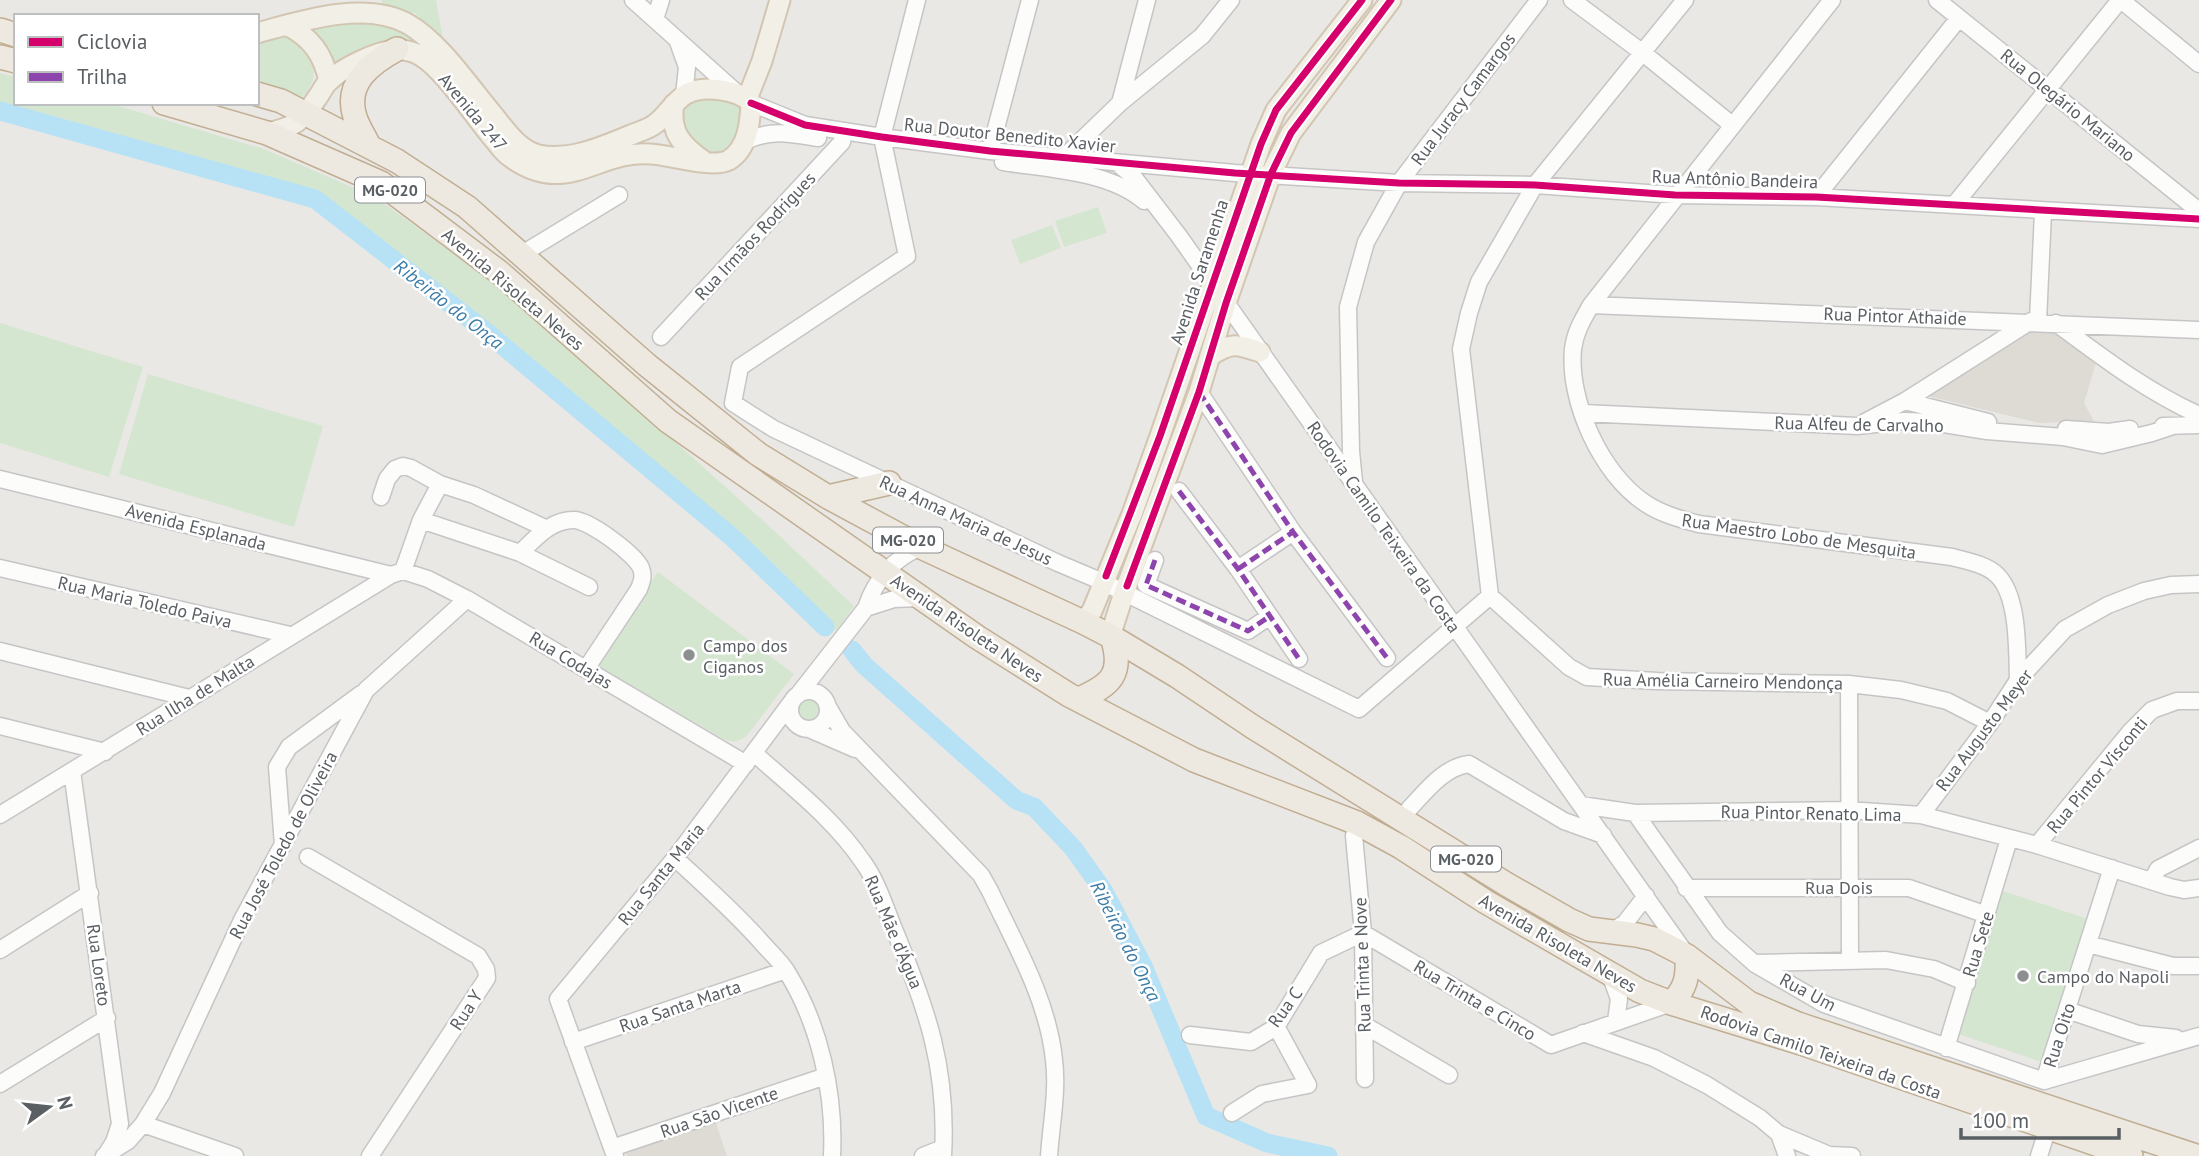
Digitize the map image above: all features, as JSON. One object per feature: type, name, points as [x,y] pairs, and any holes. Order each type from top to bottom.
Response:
[{"type":"highway","points":[[369,146],[355,116],[352,101],[355,86],[366,68],[375,60],[397,49]]},
{"type":"highway","name":"Avenida Risoleta Neves","points":[[259,95],[281,101],[397,161],[467,207],[647,365],[758,454],[828,497],[921,547],[1112,637],[1506,884],[1569,920],[1589,929],[1654,939],[1687,956]]},
{"type":"highway","name":"Avenida Risoleta Neves","points":[[171,105],[267,133],[381,183],[499,272],[668,421],[989,645],[1079,699],[1194,760],[1357,823],[1610,974],[1640,991],[1671,1003]]},
{"type":"highway","points":[[828,497],[889,484]]},
{"type":"highway","points":[[1079,699],[1109,682],[1117,663],[1112,637]]},
{"type":"highway","points":[[1671,1003],[1685,987],[1688,975],[1687,956]]},
{"type":"highway","name":"Rodovia Camilo Teixeira da Costa","points":[[1687,956],[1749,1003],[2051,1119],[2131,1156]]},
{"type":"highway","name":"Rodovia Camilo Teixeira da Costa","points":[[1671,1003],[2051,1119],[2196,1156]]},
{"type":"main road","points":[[745,98],[706,90],[694,91],[679,100],[671,119],[679,138],[690,151],[708,163],[716,164],[732,158],[745,141],[745,98],[762,61],[780,0]]},
{"type":"main road","name":"Avenida Saramenha","points":[[1083,622],[1092,611],[1132,514],[1249,173],[1276,110],[1362,0]]},
{"type":"main road","name":"Avenida Saramenha","points":[[1112,637],[1112,628],[1124,593],[1199,392],[1226,303],[1271,174],[1291,133],[1391,0]]},
{"type":"main road","name":"Avenida 247","points":[[259,32],[317,16],[347,13],[382,15],[407,23],[431,41],[514,140],[536,155],[565,157],[597,149],[656,124],[679,100]]},
{"type":"main road","points":[[286,25],[299,32],[320,53],[329,81]]},
{"type":"main road","points":[[267,133],[287,129],[298,123],[329,81],[371,55],[397,49]]},
{"type":"main road","name":"Avenida 247","points":[[397,49],[419,54],[436,68],[508,155],[534,170],[551,174],[571,173],[628,155],[647,153],[708,163]]},
{"type":"main road","points":[[1210,356],[1225,346],[1240,345],[1260,352]]},
{"type":"street","name":"Rua Doutor Benedito Xavier","points":[[633,0],[745,98],[805,125],[843,137]]},
{"type":"street","points":[[655,19],[661,0]]},
{"type":"street","points":[[882,142],[917,0]]},
{"type":"street","points":[[990,151],[1030,0]]},
{"type":"street","points":[[1120,103],[1147,0]]},
{"type":"street","points":[[1040,168],[1065,158],[1120,103],[1202,36],[1231,0]]},
{"type":"street","name":"Rua Juracy Camargos","points":[[1354,485],[1350,451],[1348,307],[1366,242],[1399,183],[1539,0]]},
{"type":"street","points":[[1572,0],[1732,125]]},
{"type":"street","points":[[1490,596],[1461,349],[1479,282],[1535,185],[1685,0]]},
{"type":"street","name":"Rua Maestro Lobo de Mesquita","points":[[1832,0],[1591,304],[1578,327],[1573,348],[1573,371],[1583,413],[1595,446],[1614,475],[1644,503],[1670,517],[1699,524],[1952,557],[1983,566],[1997,575],[2008,592],[2014,615],[2018,680]]},
{"type":"street","name":"Rua Olegário Mariano","points":[[1937,0],[2199,211]]},
{"type":"street","points":[[1954,205],[2120,0],[2199,64]]},
{"type":"street","points":[[1816,197],[1959,18]]},
{"type":"street","points":[[675,36],[687,67],[679,100]]},
{"type":"street","name":"Rua Doutor Benedito Xavier","points":[[745,141],[764,133],[780,132],[843,137],[1112,181],[1132,191],[1179,236]]},
{"type":"street","name":"Rua Irmãos Rodrigues","points":[[661,337],[843,137]]},
{"type":"street","name":"Rua Doutor Benedito Xavier","points":[[882,142],[1271,174]]},
{"type":"street","name":"Rua Anna Maria de Jesus","points":[[882,142],[907,256],[740,367],[733,403],[774,429],[1103,582],[1359,709],[1490,596]]},
{"type":"street","points":[[1076,174],[1117,163]]},
{"type":"street","name":"Rodovia Camilo Teixeira da Costa","points":[[1117,163],[1133,176],[1179,236],[1687,956]]},
{"type":"street","name":"Rua Antônio Bandeira","points":[[1271,174],[1399,183],[1535,185],[1675,195],[1816,197],[2199,219]]},
{"type":"street","points":[[522,254],[619,195]]},
{"type":"street","points":[[1857,426],[1905,401],[2034,321],[2043,212]]},
{"type":"street","name":"Rua Pintor Athaide","points":[[1591,304],[2199,330]]},
{"type":"street","points":[[2056,323],[2130,378],[2162,398],[2199,415]]},
{"type":"street","points":[[1199,392],[1293,532],[1387,658]]},
{"type":"street","name":"Rua Alfeu de Carvalho","points":[[1905,401],[1984,422],[2087,431],[2109,432],[2148,426],[2199,425]]},
{"type":"street","name":"Rua Alfeu de Carvalho","points":[[1583,413],[1857,426],[1904,421],[1932,422],[1987,431],[2063,437],[2102,445],[2173,426]]},
{"type":"street","points":[[381,497],[387,479],[395,469],[402,466],[545,528]]},
{"type":"street","name":"Avenida Esplanada","points":[[0,479],[397,573]]},
{"type":"street","points":[[397,573],[440,484]]},
{"type":"street","points":[[1179,491],[1238,569],[1298,659]]},
{"type":"street","points":[[421,520],[520,553],[589,587]]},
{"type":"street","points":[[520,553],[545,528],[576,520],[628,552],[640,565],[643,576],[639,589],[586,669]]},
{"type":"street","points":[[1238,569],[1293,532]]},
{"type":"street","name":"Rua Santa Maria","points":[[573,1042],[558,999],[675,858],[863,611],[885,573],[901,558],[921,547]]},
{"type":"street","points":[[1155,560],[1146,585],[1248,631],[1270,616]]},
{"type":"street","name":"Rua Maria Toledo Paiva","points":[[0,568],[290,635]]},
{"type":"street","name":"Rua Codajas","points":[[397,573],[428,579],[586,669],[753,754]]},
{"type":"street","name":"Rua Ilha de Malta","points":[[0,815],[7,804],[105,752],[290,635],[397,573]]},
{"type":"street","name":"Rua Augusto Meyer","points":[[1921,815],[1990,723],[2018,680],[2065,629],[2108,605],[2171,585],[2199,584]]},
{"type":"street","name":"Rua Amélia Carneiro Mendonça","points":[[1490,596],[1569,667],[1587,677],[1657,681],[1849,684],[1901,690],[1947,701],[1990,723]]},
{"type":"street","points":[[863,611],[894,599],[920,598]]},
{"type":"street","name":"Rua José Toledo de Oliveira","points":[[143,1124],[162,1093],[242,920],[366,690],[467,599]]},
{"type":"street","name":"Rua Santa Maria","points":[[827,704],[824,677],[832,650]]},
{"type":"street","points":[[0,651],[189,698]]},
{"type":"street","points":[[1849,684],[1850,961]]},
{"type":"street","points":[[283,845],[277,767],[289,747],[366,690]]},
{"type":"street","points":[[860,751],[798,726],[790,711],[796,698],[814,692],[827,704],[842,731],[981,876],[990,891],[1041,1002],[1049,1032],[1055,1073],[1049,1156]]},
{"type":"street","name":"Rua Pintor Visconti","points":[[2037,845],[2130,732],[2152,710],[2177,701],[2199,701]]},
{"type":"street","points":[[806,729],[825,721],[827,704]]},
{"type":"street","points":[[0,726],[105,752]]},
{"type":"street","name":"Rua Santa Maria","points":[[753,754],[787,730],[806,729]]},
{"type":"street","name":"Rua Mãe d'Água","points":[[753,754],[834,825],[870,874],[919,990],[934,1039],[943,1090],[943,1152]]},
{"type":"street","points":[[1409,808],[1456,765],[1469,764],[1564,821],[1603,835]]},
{"type":"street","name":"Rua Loreto","points":[[72,771],[120,1124],[114,1142],[105,1156]]},
{"type":"street","points":[[1564,821],[1581,805]]},
{"type":"street","name":"Rua Pintor Renato Lima","points":[[1581,805],[1635,813],[1848,810],[1921,815],[2037,845],[2184,890],[2199,888]]},
{"type":"street","name":"Rua Um","points":[[1635,813],[1720,933],[1755,964],[1824,1004],[2044,1081]]},
{"type":"street","name":"Rua Trinta e Nove","points":[[1335,814],[1355,851]]},
{"type":"street","name":"Rua Trinta e Nove","points":[[1357,823],[1354,836],[1363,933],[1365,1079]]},
{"type":"street","name":"Rua Sete","points":[[1947,1048],[2009,839]]},
{"type":"street","points":[[2152,880],[2158,869],[2199,848]]},
{"type":"street","name":"Rua Y","points":[[308,857],[478,956],[486,969],[487,978],[370,1156]]},
{"type":"street","points":[[675,858],[741,919],[786,970],[803,1001],[826,1076],[833,1132],[832,1156]]},
{"type":"street","name":"Rua Oito","points":[[2044,1081],[2112,868]]},
{"type":"street","name":"Rua Dois","points":[[1686,888],[1909,888],[1987,915]]},
{"type":"street","points":[[0,950],[90,893]]},
{"type":"street","points":[[1608,933],[1625,923],[1646,896]]},
{"type":"street","name":"Rua C","points":[[1190,1035],[1251,1042],[1276,1026],[1321,953],[1363,933]]},
{"type":"street","name":"Rua Trinta e Cinco","points":[[1363,933],[1551,1045],[1671,1003]]},
{"type":"street","points":[[2088,944],[2173,965],[2199,966]]},
{"type":"street","points":[[1755,964],[1886,960],[1934,969],[1967,983]]},
{"type":"street","name":"Rua Santa Marta","points":[[573,1042],[786,970]]},
{"type":"street","points":[[1610,974],[1619,999],[1616,1021]]},
{"type":"street","points":[[2067,1010],[2138,1034],[2167,1038],[2194,1037]]},
{"type":"street","points":[[0,1084],[107,1018]]},
{"type":"street","points":[[1364,1025],[1449,1074]]},
{"type":"street","points":[[1232,1113],[1262,1094],[1308,1085],[1276,1026]]},
{"type":"street","points":[[1583,1033],[1654,1059],[1686,1074],[1760,1118],[1779,1134],[1829,1155],[1852,1156]]},
{"type":"street","points":[[2044,1081],[2194,1037]]},
{"type":"street","points":[[573,1042],[613,1152]]},
{"type":"street","name":"Rua São Vicente","points":[[613,1152],[826,1076]]},
{"type":"street","points":[[2039,1156],[2051,1119]]},
{"type":"street","points":[[105,1156],[128,1141],[143,1124],[235,1156]]},
{"type":"street","points":[[1779,1134],[1787,1156]]},
{"type":"street","points":[[923,1156],[943,1152]]},
{"type":"shaded area","points":[[2054,329],[2096,363],[2084,403],[2094,421],[2039,423],[1920,394],[2032,331]]},
{"type":"shaded area","points":[[714,1117],[727,1156],[627,1156],[624,1148]]},
{"type":"green space","points":[[382,0],[436,0],[444,44],[414,12],[410,14],[382,3]]},
{"type":"green space","points":[[354,18],[399,28],[425,48],[334,69],[305,26]]},
{"type":"green space","points":[[293,37],[306,52],[314,75],[312,83],[299,100],[259,88],[259,40]]},
{"type":"green space","points":[[0,73],[14,76],[14,105],[115,105],[264,149],[375,197],[494,283],[769,526],[854,606],[836,631],[617,436],[482,323],[366,231],[330,198],[0,107]]},
{"type":"green space","points":[[701,96],[730,102],[743,109],[746,115],[745,125],[725,156],[704,152],[683,131],[679,107]]},
{"type":"green space","points":[[1098,207],[1107,233],[1064,247],[1055,221]]},
{"type":"green space","points":[[1052,225],[1061,248],[1020,264],[1011,240]]},
{"type":"green space","points":[[0,323],[143,367],[109,477],[0,443]]},
{"type":"green space","points":[[148,374],[323,426],[294,527],[119,474]]},
{"type":"green space","name":"Campo dos Ciganos","points":[[658,572],[794,674],[746,737],[735,742],[725,740],[593,663]]},
{"type":"green space","points":[[810,696],[816,697],[824,705],[824,717],[816,725],[810,726],[804,725],[796,717],[795,711],[796,705],[804,697]]},
{"type":"green space","name":"Campo do Napoli","points":[[2003,891],[2088,919],[2042,1062],[1958,1034]]},
{"type":"waterway","name":"Ribeirão do Onça","points":[[0,111],[315,199],[484,330],[733,538],[825,627]]},
{"type":"waterway","name":"Ribeirão do Onça","points":[[852,650],[864,665],[1016,800],[1034,807],[1073,848],[1103,890],[1143,966],[1206,1116],[1267,1143],[1328,1156]]},
{"type":"marked path","points":[[1199,392],[1293,532],[1387,658]]},
{"type":"marked path","points":[[1179,491],[1238,569],[1299,659]]},
{"type":"marked path","points":[[1238,569],[1293,532]]},
{"type":"marked path","points":[[1155,560],[1146,585],[1248,631],[1270,616]]},
{"type":"cycle path","points":[[1106,576],[1160,436],[1261,144],[1276,110],[1362,0]]},
{"type":"cycle path","points":[[1127,586],[1199,392],[1226,303],[1271,174],[1291,133],[1391,0]]},
{"type":"cycle path","points":[[751,103],[805,125],[882,137],[990,151],[1235,173],[1399,183],[1535,185],[1675,195],[1816,197],[2199,219]]},
{"type":"place","name":"Campo dos Ciganos","points":[[689,655]]},
{"type":"place","name":"Campo do Napoli","points":[[2023,976]]}]
